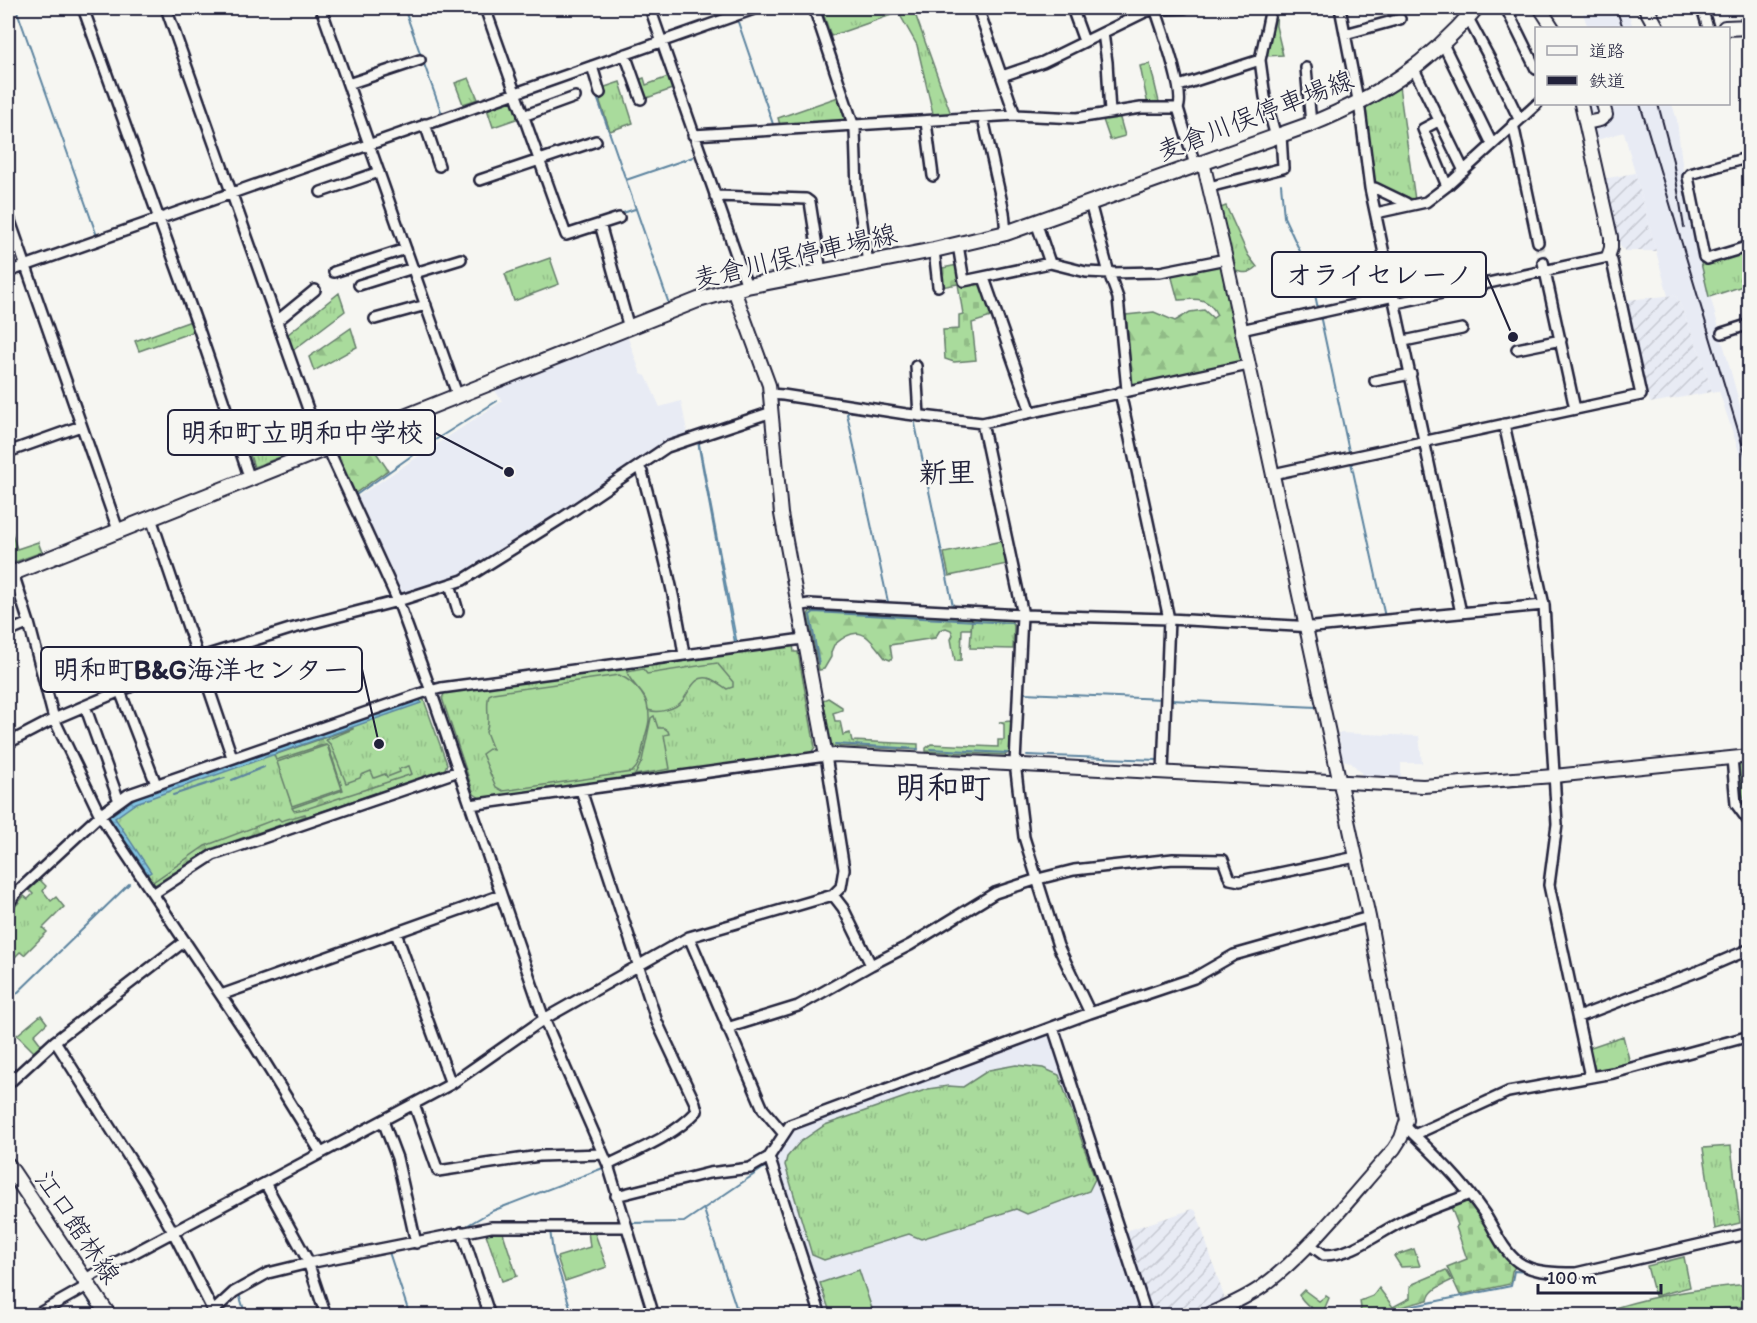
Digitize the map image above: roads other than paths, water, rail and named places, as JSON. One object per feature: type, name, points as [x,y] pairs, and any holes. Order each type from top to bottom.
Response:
[{"type":"main road","points":[[1646,8],[1656,27]]},
{"type":"main road","name":"麦倉川俣停車場線","points":[[10,574],[698,300],[741,288],[958,245],[1006,232],[1311,124],[1359,103],[1414,69],[1443,44],[1472,13]]},
{"type":"main road","points":[[1730,28],[1749,27]]},
{"type":"main road","name":"江口館林線","points":[[8,1165],[109,1316]]},
{"type":"street","points":[[83,8],[160,219],[250,479]]},
{"type":"street","points":[[166,8],[320,443],[331,455],[398,601],[544,1019],[608,1165],[654,1316]]},
{"type":"street","points":[[321,8],[458,397]]},
{"type":"street","points":[[485,8],[566,235],[619,218]]},
{"type":"street","points":[[34,1316],[173,1232],[451,1084],[544,1019],[689,937],[833,895],[840,888],[844,869],[826,756],[781,514],[770,394],[715,196],[650,8]]},
{"type":"street","points":[[8,272],[757,8]]},
{"type":"street","points":[[814,8],[854,126],[857,190],[868,263]]},
{"type":"street","points":[[978,8],[1015,115]]},
{"type":"street","points":[[1071,8],[1084,41]]},
{"type":"street","points":[[1002,76],[1043,62],[1145,12],[1156,8],[1185,8]]},
{"type":"street","points":[[1156,8],[1179,86],[1181,104],[1178,108]]},
{"type":"street","points":[[1209,187],[1283,168],[1279,136],[1265,97],[1260,60],[1271,8]]},
{"type":"street","points":[[1340,8],[1359,103],[1370,189],[1461,613]]},
{"type":"street","points":[[1506,8],[1535,67]]},
{"type":"street","points":[[1540,8],[1552,27]]},
{"type":"street","points":[[1702,8],[1708,27]]},
{"type":"street","points":[[1472,13],[1516,121],[1538,242]]},
{"type":"street","points":[[1345,34],[1401,19]]},
{"type":"street","points":[[1103,33],[1110,112]]},
{"type":"street","points":[[1443,44],[1492,144]]},
{"type":"street","points":[[625,54],[641,99]]},
{"type":"street","points":[[348,84],[420,60]]},
{"type":"street","points":[[1179,86],[1260,60]]},
{"type":"street","points":[[592,66],[600,93]]},
{"type":"street","points":[[1306,68],[1311,124]]},
{"type":"street","points":[[1414,69],[1464,171]]},
{"type":"street","points":[[524,116],[575,98]]},
{"type":"street","points":[[1376,213],[1426,202],[1464,171],[1536,105]]},
{"type":"street","points":[[1581,105],[1611,237],[1608,257]]},
{"type":"street","points":[[1586,123],[1606,115],[1603,105]]},
{"type":"street","points":[[693,135],[1015,115],[1077,118],[1140,108],[1178,108]]},
{"type":"street","points":[[1178,108],[1209,187],[1226,259],[1369,917],[1410,1131],[1470,1194],[1507,1251],[1517,1262],[1527,1268],[1576,1273],[1749,1233]]},
{"type":"street","points":[[983,118],[1004,212],[1006,232]]},
{"type":"street","points":[[1440,120],[1422,129],[1447,186]]},
{"type":"street","points":[[926,122],[933,176]]},
{"type":"street","points":[[425,124],[440,166]]},
{"type":"street","points":[[480,180],[596,141]]},
{"type":"street","points":[[1749,157],[1690,174],[1688,177],[1704,256],[1707,259],[1749,246]]},
{"type":"street","points":[[321,192],[379,171]]},
{"type":"street","points":[[1370,189],[1375,188],[1406,203],[1407,206]]},
{"type":"street","points":[[715,196],[810,202],[820,272]]},
{"type":"street","points":[[1090,203],[1108,273],[1118,298],[1124,391],[1170,619],[1163,771]]},
{"type":"street","points":[[8,215],[118,530]]},
{"type":"street","points":[[1036,222],[1050,263]]},
{"type":"street","points":[[600,224],[628,328]]},
{"type":"street","points":[[958,245],[964,281],[1050,263],[1086,272],[1160,272],[1226,259]]},
{"type":"street","points":[[334,272],[406,249]]},
{"type":"street","points":[[934,250],[938,286]]},
{"type":"street","points":[[1241,330],[1544,267],[1608,257]]},
{"type":"street","points":[[1273,474],[1641,395],[1612,261],[1608,257]]},
{"type":"street","points":[[358,285],[461,259]]},
{"type":"street","points":[[1544,267],[1575,409]]},
{"type":"street","points":[[984,278],[1031,412]]},
{"type":"street","points":[[276,321],[315,290]]},
{"type":"street","points":[[375,319],[426,305]]},
{"type":"street","points":[[1722,333],[1749,324]]},
{"type":"street","points":[[1404,341],[1462,329]]},
{"type":"street","points":[[1517,349],[1561,340]]},
{"type":"street","points":[[770,394],[982,423],[1248,365]]},
{"type":"street","points":[[916,366],[919,416]]},
{"type":"street","points":[[1375,381],[1411,374]]},
{"type":"street","points":[[8,743],[54,719],[198,658],[290,629],[398,601],[463,580],[667,447],[772,412]]},
{"type":"street","points":[[413,414],[427,442]]},
{"type":"street","points":[[982,423],[1023,615],[1015,763],[1024,837],[1058,946],[1090,1013]]},
{"type":"street","points":[[1504,424],[1544,605],[1557,824],[1549,885],[1590,1077]]},
{"type":"street","points":[[8,452],[81,426]]},
{"type":"street","points":[[638,467],[642,472],[657,527],[678,613],[684,655]]},
{"type":"street","points":[[151,518],[232,757]]},
{"type":"street","points":[[10,574],[29,623],[54,719],[100,815],[221,995],[308,1129],[321,1153]]},
{"type":"street","points":[[450,584],[458,611]]},
{"type":"street","points":[[797,606],[809,604],[1314,627],[1544,605]]},
{"type":"street","points":[[8,632],[29,623]]},
{"type":"street","points":[[8,904],[17,892],[100,815],[119,801],[156,784],[232,757],[431,691],[803,639]]},
{"type":"street","points":[[120,691],[156,784]]},
{"type":"street","points":[[85,706],[119,801]]},
{"type":"street","points":[[470,805],[835,755],[1423,786],[1554,776],[1749,756]]},
{"type":"street","points":[[1732,758],[1736,804],[1749,823]]},
{"type":"street","points":[[153,894],[213,855],[459,771]]},
{"type":"street","points":[[581,789],[657,1022],[697,1111],[690,1119],[655,1141],[608,1165]]},
{"type":"street","points":[[727,1028],[798,1006],[910,945],[994,893],[1038,879],[1074,870],[1173,859],[1223,860],[1230,879],[1240,881],[1356,857]]},
{"type":"street","points":[[221,995],[501,895]]},
{"type":"street","points":[[833,895],[843,908],[871,965]]},
{"type":"street","points":[[616,1197],[710,1173],[750,1168],[770,1157],[790,1125],[1090,1013],[1194,978],[1234,955],[1369,917]]},
{"type":"street","points":[[396,933],[451,1084]]},
{"type":"street","points":[[689,937],[763,1109],[784,1134]]},
{"type":"street","points":[[8,1084],[55,1041],[185,941]]},
{"type":"street","points":[[1578,1017],[1749,950]]},
{"type":"street","points":[[1053,1027],[1148,1316]]},
{"type":"street","points":[[1205,1316],[1262,1287],[1309,1244],[1410,1131],[1508,1092],[1613,1073],[1749,1036]]},
{"type":"street","points":[[55,1041],[144,1181],[173,1232],[211,1313],[234,1292],[268,1273],[309,1263],[491,1227],[626,1227]]},
{"type":"street","points":[[414,1104],[438,1171],[539,1156],[603,1154]]},
{"type":"street","points":[[383,1121],[397,1158],[416,1243]]},
{"type":"street","points":[[770,1157],[821,1316]]},
{"type":"street","points":[[265,1183],[309,1263],[326,1316]]},
{"type":"street","points":[[1309,1244],[1324,1255],[1345,1250],[1371,1240],[1401,1222],[1470,1194]]},
{"type":"street","points":[[462,1232],[490,1316]]},
{"type":"water","points":[[698,443],[737,643],[735,644]]},
{"type":"water","points":[[420,699],[421,703],[136,803],[115,818],[151,872],[148,874],[109,817],[137,797]]},
{"type":"water","points":[[1749,1309],[1749,1315],[1685,1315]]},
{"type":"waterway","points":[[16,8],[97,236]]},
{"type":"waterway","points":[[404,8],[442,114],[411,125]]},
{"type":"waterway","points":[[1265,64],[1276,8]]},
{"type":"waterway","points":[[737,19],[774,127]]},
{"type":"waterway","points":[[629,48],[646,42]]},
{"type":"waterway","points":[[593,61],[605,57]]},
{"type":"waterway","points":[[518,87],[588,63]]},
{"type":"waterway","points":[[589,72],[592,80]]},
{"type":"waterway","points":[[447,112],[509,90]]},
{"type":"waterway","points":[[596,94],[669,304]]},
{"type":"waterway","points":[[373,138],[405,127]]},
{"type":"waterway","points":[[235,187],[340,150]]},
{"type":"waterway","points":[[626,180],[693,157]]},
{"type":"waterway","points":[[147,172],[153,189]]},
{"type":"waterway","points":[[1281,184],[1284,217],[1311,275],[1318,309]]},
{"type":"waterway","points":[[156,195],[161,211]]},
{"type":"waterway","points":[[620,214],[635,209]]},
{"type":"waterway","points":[[50,252],[92,237]]},
{"type":"waterway","points":[[1320,315],[1350,456]]},
{"type":"waterway","points":[[356,495],[424,447],[497,401]]},
{"type":"waterway","points":[[888,602],[847,414],[850,411],[902,418]]},
{"type":"waterway","points":[[914,419],[953,606]]},
{"type":"waterway","points":[[1351,462],[1385,617]]},
{"type":"waterway","points":[[819,664],[810,615],[814,612],[1012,623]]},
{"type":"waterway","points":[[1136,623],[1167,624]]},
{"type":"waterway","points":[[1024,693],[1163,699]]},
{"type":"waterway","points":[[1170,700],[1317,707]]},
{"type":"waterway","points":[[835,744],[918,749]]},
{"type":"waterway","points":[[930,749],[1007,753]]},
{"type":"waterway","points":[[1027,755],[1157,760]]},
{"type":"waterway","points":[[232,780],[264,767]]},
{"type":"waterway","points":[[173,795],[225,778]]},
{"type":"waterway","points":[[8,1002],[129,884]]},
{"type":"waterway","points":[[630,1223],[684,1222],[765,1167],[769,1168]]},
{"type":"waterway","points":[[468,1225],[492,1211],[603,1168]]},
{"type":"waterway","points":[[8,1177],[79,1286]]},
{"type":"waterway","points":[[704,1210],[739,1316]]},
{"type":"waterway","points":[[454,1230],[486,1224]]},
{"type":"waterway","points":[[550,1230],[553,1253],[573,1316]]},
{"type":"waterway","points":[[389,1252],[410,1316]]},
{"type":"waterway","points":[[1392,1316],[1394,1310],[1511,1286],[1514,1271],[1529,1272]]},
{"type":"waterway","points":[[646,1273],[659,1316]]},
{"type":"waterway","points":[[84,1293],[99,1316]]},
{"type":"waterway","points":[[239,1294],[246,1316]]},
{"type":"tunnel","points":[[1538,242],[1543,262]]},
{"type":"railway","points":[[1616,8],[1623,27]]},
{"type":"railway","points":[[1640,105],[1750,470]]},
{"type":"railway","points":[[1658,105],[1673,161],[1684,227]]},
{"type":"place","name":"オライセレーノ","points":[[1513,337]]},
{"type":"place","name":"明和町立明和中学校","points":[[509,472]]},
{"type":"place","name":"明和町B&G海洋センター","points":[[379,744]]},
{"type":"district","name":"新里","points":[[947,472]]},
{"type":"district","name":"明和町","points":[[943,787]]}]
